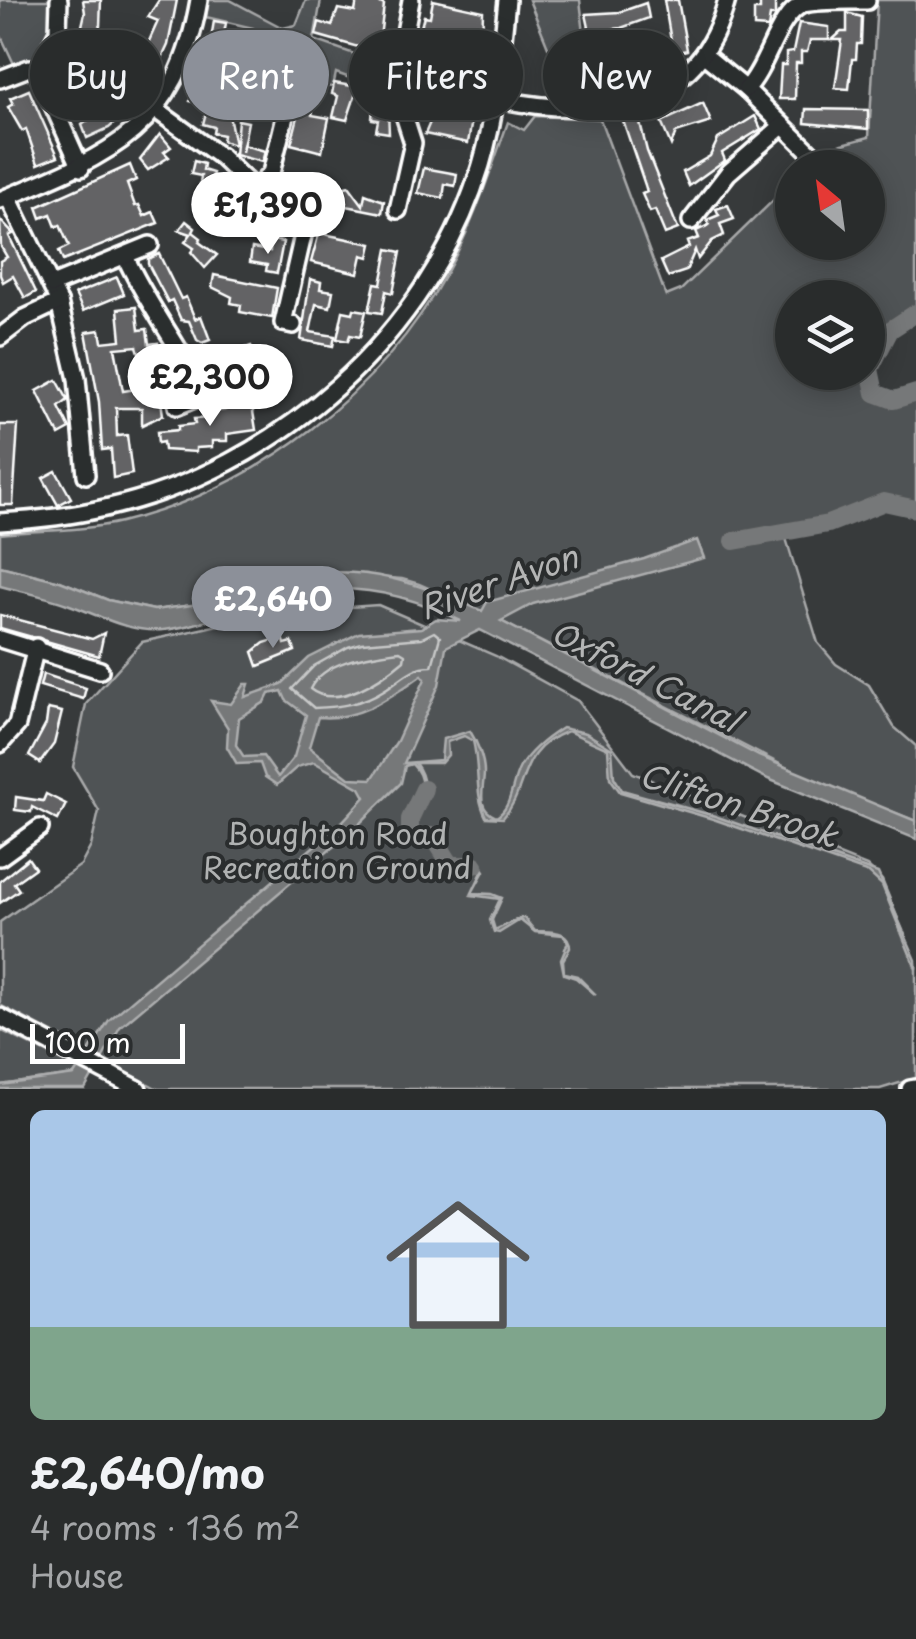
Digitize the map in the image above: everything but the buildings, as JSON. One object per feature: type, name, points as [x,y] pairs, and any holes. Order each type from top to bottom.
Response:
[{"type":"street","points":[[58,0],[58,30]]},
{"type":"street","points":[[163,98],[184,60],[199,0]]},
{"type":"street","points":[[398,210],[412,143],[394,87],[411,0]]},
{"type":"street","points":[[503,30],[506,0]]},
{"type":"street","points":[[523,103],[565,109],[629,102],[671,84],[703,54],[721,22],[726,0]]},
{"type":"street","points":[[746,89],[764,68],[782,26],[802,4],[869,4]]},
{"type":"street","points":[[703,54],[746,89],[802,150]]},
{"type":"street","points":[[0,79],[30,68]]},
{"type":"street","points":[[163,115],[221,157],[254,192],[300,220],[304,231],[283,323],[293,325]]},
{"type":"street","points":[[60,120],[81,168]]},
{"type":"street","points":[[86,475],[77,379],[59,302],[4,198],[81,168],[145,120]]},
{"type":"street","points":[[254,192],[271,173],[284,120]]},
{"type":"street","points":[[0,522],[107,508],[151,495],[233,459],[318,403],[380,346],[440,260],[481,166],[492,120]]},
{"type":"street","points":[[693,210],[782,126]]},
{"type":"street","points":[[52,285],[150,245]]},
{"type":"street","points":[[125,256],[140,291],[188,362],[204,395]]},
{"type":"street","points":[[0,337],[38,310],[59,302]]},
{"type":"street","points":[[177,406],[243,381]]},
{"type":"street","points":[[0,639],[36,647],[100,670]]},
{"type":"street","points":[[0,744],[17,726],[36,647]]},
{"type":"street","points":[[0,857],[30,830]]},
{"type":"street","points":[[0,1017],[138,1089]]},
{"type":"green space","points":[[0,0],[54,0],[52,30],[30,30],[30,62],[14,64],[0,34]]},
{"type":"green space","points":[[209,0],[230,0],[283,28],[296,25],[306,0],[321,0],[316,30],[253,30],[206,17]]},
{"type":"green space","points":[[529,0],[580,0],[584,30],[543,30],[543,35]]},
{"type":"green space","points":[[877,0],[916,0],[916,313],[890,330],[885,340],[885,280],[775,280],[775,390],[875,390],[894,400],[916,393],[916,509],[884,502],[828,524],[785,535],[818,643],[836,664],[869,685],[894,727],[916,746],[916,821],[809,779],[489,615],[402,579],[323,573],[296,578],[287,571],[208,603],[154,610],[108,600],[60,581],[0,566],[0,534],[106,525],[171,507],[267,460],[351,395],[388,357],[448,270],[474,216],[508,122],[524,130],[535,116],[543,116],[543,120],[600,120],[666,296],[681,290],[775,199],[775,260],[885,260],[885,150],[828,148],[869,137]]},
{"type":"green space","points":[[329,45],[349,52],[349,78],[336,73],[333,87],[329,87]]},
{"type":"green space","name":"Boughton Road Recreation Ground","points":[[378,605],[496,656],[578,701],[633,773],[867,866],[882,880],[916,963],[916,1078],[880,1089],[158,1089],[0,1005],[0,922],[81,865],[91,846],[99,811],[73,767],[86,704],[142,642],[277,612]]},
{"type":"green space","points":[[0,1030],[80,1069],[74,1075],[0,1085]]},
{"type":"water","points":[[697,540],[704,558],[533,604],[501,621],[759,756],[916,821],[916,839],[768,779],[480,630],[446,647],[439,685],[404,763],[441,760],[443,739],[470,731],[483,762],[483,804],[496,817],[508,802],[520,767],[539,745],[562,728],[586,733],[612,749],[614,777],[622,790],[715,816],[878,873],[916,960],[916,969],[882,885],[869,873],[713,819],[620,792],[610,778],[608,749],[568,731],[551,739],[531,759],[503,818],[486,817],[482,808],[473,741],[464,736],[447,742],[448,755],[441,763],[415,763],[420,771],[424,786],[420,800],[408,822],[411,835],[433,834],[451,862],[431,837],[411,837],[406,822],[422,786],[418,771],[412,764],[405,766],[401,783],[352,831],[120,1027],[85,1089],[0,1089],[0,1085],[74,1075],[109,1020],[340,824],[365,797],[360,788],[314,762],[297,767],[277,785],[265,777],[260,763],[237,764],[227,747],[228,728],[211,701],[231,704],[245,684],[249,684],[245,697],[282,684],[309,658],[359,633],[421,628],[436,619],[461,621],[414,601],[342,589],[292,594],[177,628],[138,629],[59,601],[0,586],[0,566],[60,581],[108,600],[154,610],[208,603],[288,571],[296,577],[368,574],[415,585],[482,611],[487,602],[644,559]],"holes":[[[422,675],[425,679],[397,741],[372,779],[349,778],[309,747],[318,717],[361,711]],[[282,691],[286,700],[306,715],[294,757],[278,777],[263,756],[244,757],[236,745],[239,718],[265,702],[269,694]]]},
{"type":"water","points":[[455,863],[480,865],[484,871],[472,893],[502,898],[492,920],[495,930],[524,918],[535,931],[563,935],[535,932],[520,920],[499,933],[494,932],[490,920],[500,899],[471,895],[482,872],[478,867]]},
{"type":"water","points":[[563,935],[567,937],[570,948],[563,960],[564,973],[577,976],[596,995],[576,978],[564,974],[561,959],[568,942]]},
{"type":"waterway","name":"River Avon","points":[[916,313],[890,330],[870,369],[875,393],[894,400],[916,393]]},
{"type":"waterway","name":"River Avon","points":[[734,541],[828,524],[884,502],[916,509]]},
{"type":"waterway","points":[[424,789],[410,819],[410,837],[433,836],[451,865],[475,865]]},
{"type":"waterway","name":"Clifton Brook","points":[[656,799],[682,806]]},
{"type":"water label","name":"Oxford Canal","points":[[646,675]]}]
